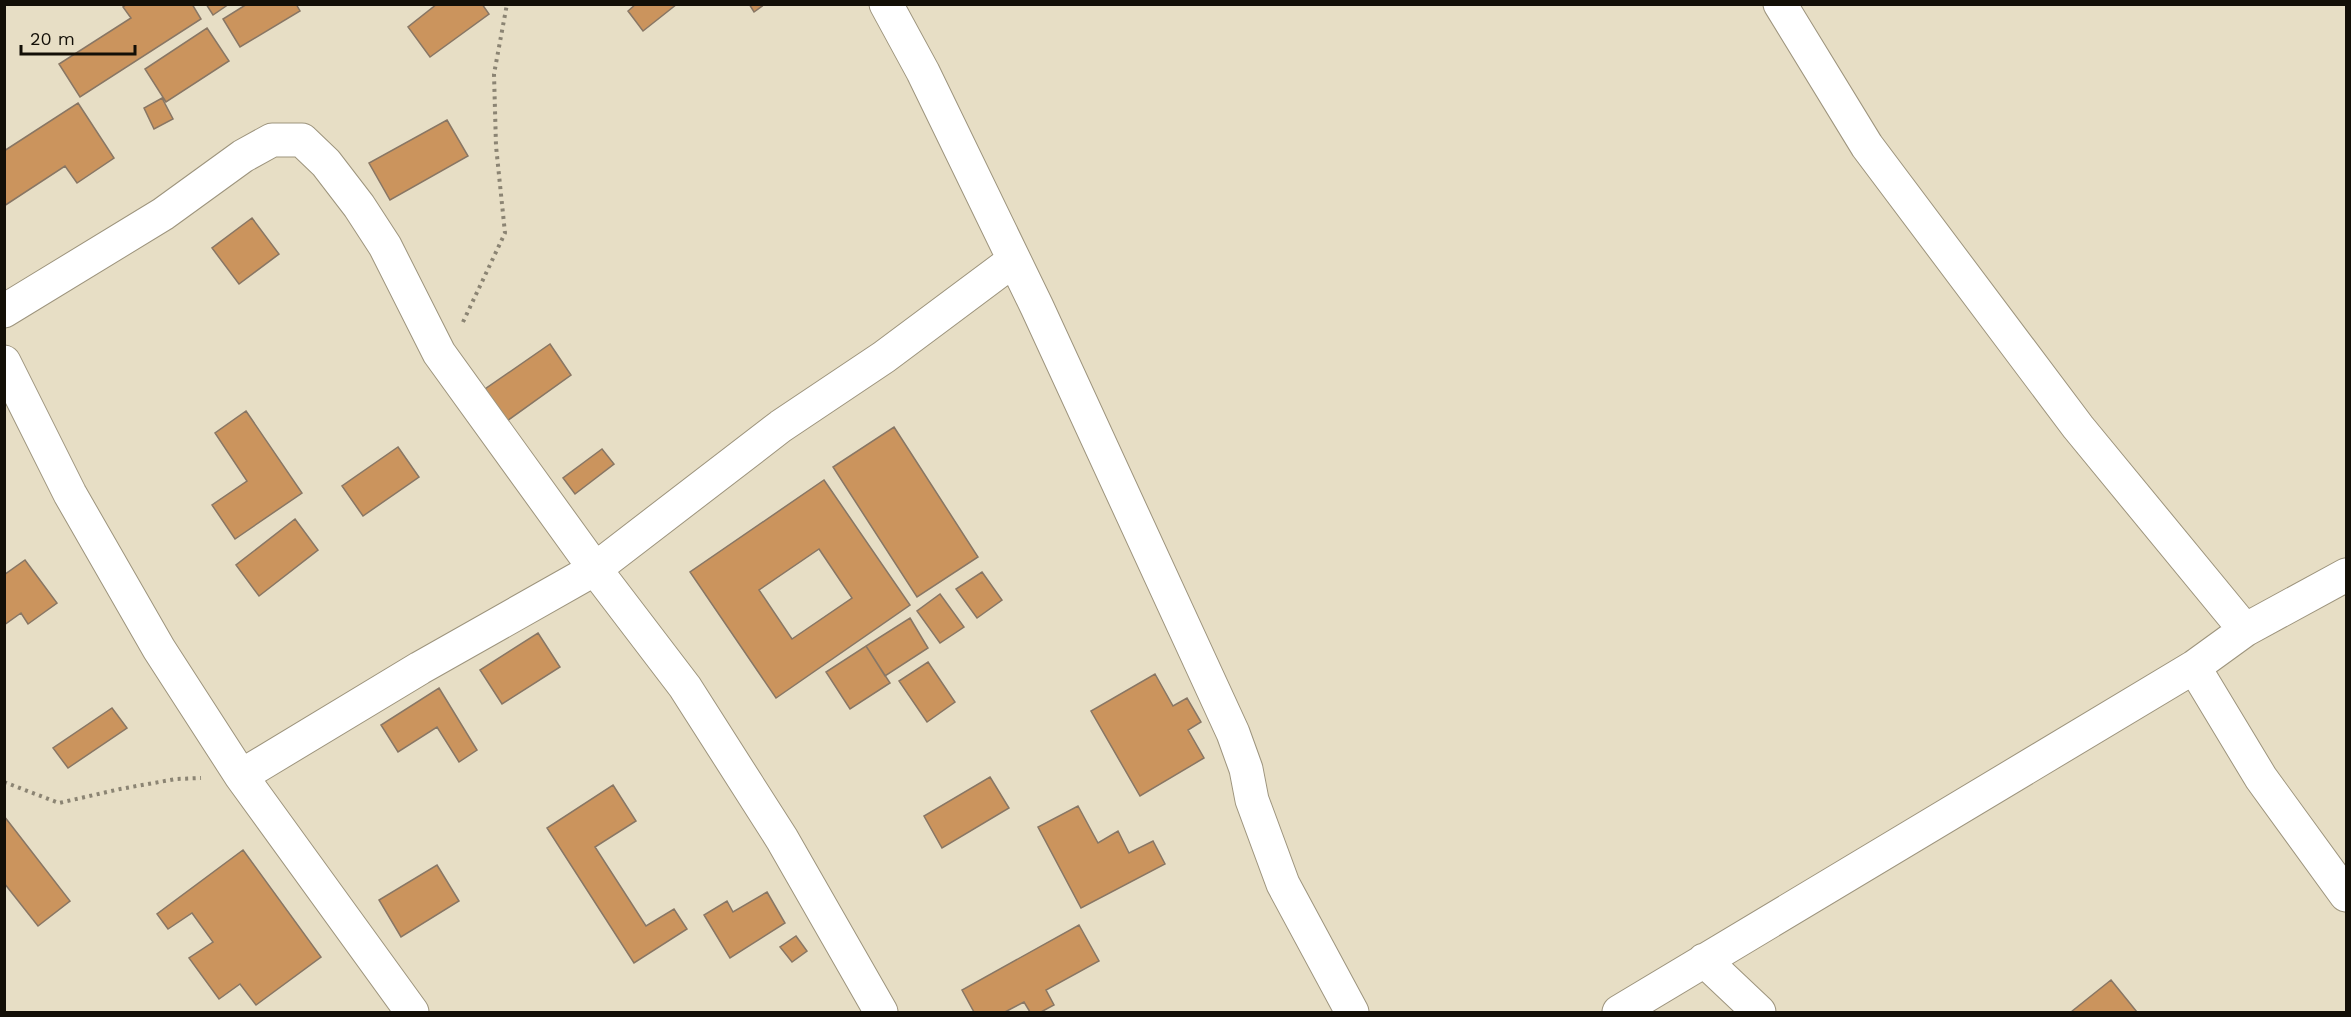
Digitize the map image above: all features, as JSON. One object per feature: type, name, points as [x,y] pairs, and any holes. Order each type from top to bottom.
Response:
[{"type":"street","points":[[886,4],[923,72],[1107,457],[1233,734],[1246,769],[1252,800],[1283,884],[1352,1012]]},
{"type":"street","points":[[1780,4],[1868,146],[2078,427],[2245,630]]},
{"type":"street","points":[[4,311],[163,214],[243,156],[272,140],[302,140],[326,163],[385,246],[439,353],[595,569],[685,687],[782,839],[881,1012]]},
{"type":"street","points":[[240,776],[420,668],[595,569],[781,426],[884,357],[1014,260]]},
{"type":"street","points":[[4,362],[70,495],[159,649],[240,776],[412,1012]]},
{"type":"street","points":[[1619,1012],[2194,667],[2245,630],[2346,575]]},
{"type":"street","points":[[2194,667],[2261,778],[2346,895]]},
{"type":"street","points":[[1704,960],[1759,1012]]},
{"type":"path","points":[[439,353],[467,317],[505,233],[495,146],[494,74],[507,4]]},
{"type":"path","points":[[4,782],[59,804],[120,789],[176,780],[240,776]]},
{"type":"building","points":[[127,4],[192,4],[201,19],[80,97],[59,64],[131,18],[123,7]]},
{"type":"building","points":[[206,4],[229,4],[213,15]]},
{"type":"building","points":[[247,4],[296,4],[300,11],[240,47],[223,19]]},
{"type":"building","points":[[437,4],[482,4],[489,14],[430,57],[408,27]]},
{"type":"building","points":[[636,4],[677,4],[643,31],[628,11]]},
{"type":"building","points":[[749,4],[765,4],[754,12]]},
{"type":"building","points":[[207,28],[229,61],[166,102],[145,69]]},
{"type":"building","points":[[162,98],[173,119],[154,129],[144,108]]},
{"type":"building","points":[[78,103],[114,158],[77,183],[65,166],[4,206],[4,151]]},
{"type":"building","points":[[447,120],[468,156],[390,200],[369,163]]},
{"type":"building","points":[[252,218],[279,254],[239,284],[212,248]]},
{"type":"building","points":[[550,344],[571,375],[507,421],[485,389]]},
{"type":"building","points":[[246,411],[302,493],[235,539],[212,505],[247,481],[215,433]]},
{"type":"building","points":[[894,427],[978,557],[917,597],[833,467]]},
{"type":"building","points":[[398,447],[419,477],[363,516],[342,486]]},
{"type":"building","points":[[602,449],[614,464],[575,494],[563,478]]},
{"type":"building","points":[[824,480],[910,605],[776,698],[690,572]],"holes":[[[819,549],[852,598],[792,639],[759,590]]]},
{"type":"building","points":[[295,519],[318,550],[259,596],[236,565]]},
{"type":"building","points":[[25,560],[57,603],[28,624],[21,613],[4,625],[4,575]]},
{"type":"building","points":[[982,572],[1002,600],[977,618],[956,589]]},
{"type":"building","points":[[940,594],[964,627],[940,643],[917,611]]},
{"type":"building","points":[[910,618],[928,648],[885,676],[866,646]]},
{"type":"building","points":[[538,633],[560,667],[502,704],[480,670]]},
{"type":"building","points":[[866,646],[890,683],[850,709],[826,672]]},
{"type":"building","points":[[928,662],[955,702],[927,722],[899,681]]},
{"type":"building","points":[[1155,674],[1173,706],[1187,698],[1201,722],[1188,730],[1204,758],[1140,796],[1091,711]]},
{"type":"building","points":[[439,688],[477,750],[459,762],[437,727],[398,752],[381,725]]},
{"type":"building","points":[[112,708],[127,728],[68,768],[53,748]]},
{"type":"building","points":[[990,777],[1009,808],[942,848],[924,816]]},
{"type":"building","points":[[613,785],[636,821],[595,847],[646,926],[674,909],[687,929],[634,963],[547,828]]},
{"type":"building","points":[[1078,806],[1098,843],[1118,831],[1129,853],[1153,841],[1165,864],[1081,908],[1038,827]]},
{"type":"building","points":[[4,816],[70,901],[38,926],[4,883]]},
{"type":"building","points":[[243,850],[321,957],[256,1005],[240,984],[219,999],[189,958],[213,942],[192,913],[168,929],[157,914]]},
{"type":"building","points":[[437,865],[459,901],[401,937],[379,900]]},
{"type":"building","points":[[767,892],[785,923],[730,958],[704,915],[727,901],[733,912]]},
{"type":"building","points":[[1079,925],[1099,961],[1046,990],[1054,1005],[1041,1012],[1030,1012],[1024,1002],[1005,1012],[974,1012],[962,990]]},
{"type":"building","points":[[796,936],[807,951],[792,962],[780,947]]},
{"type":"building","points":[[2111,980],[2137,1012],[2071,1012]]}]
